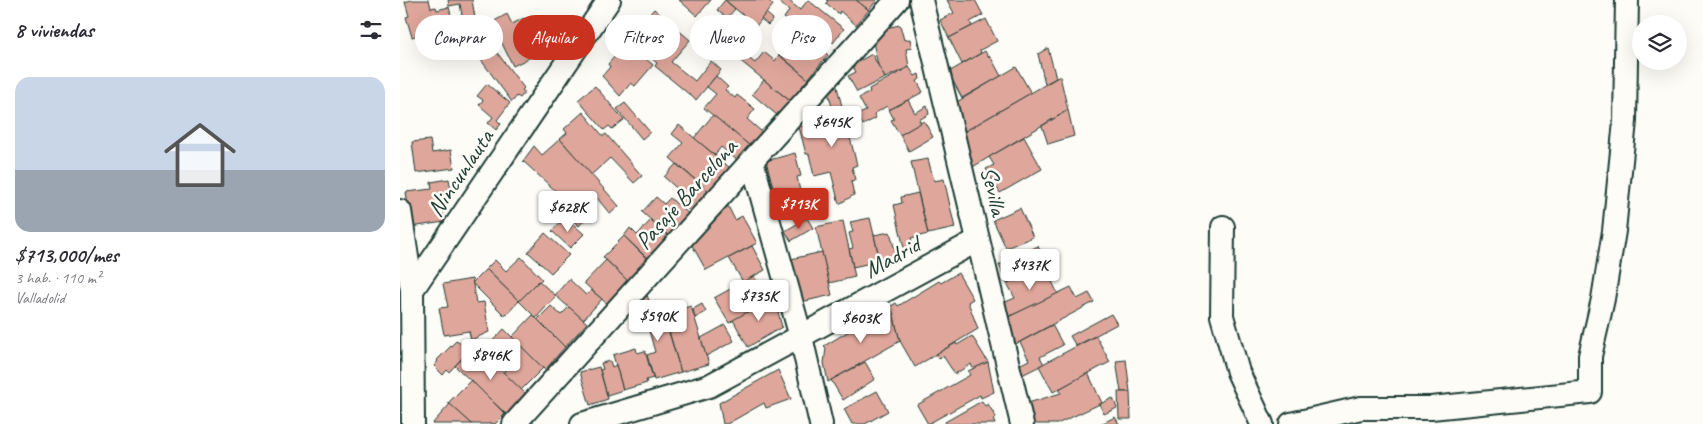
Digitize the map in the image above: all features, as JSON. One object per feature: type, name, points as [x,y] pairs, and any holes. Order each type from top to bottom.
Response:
[{"type":"street","name":"Nincunlauta","points":[[412,290],[609,0]]},
{"type":"street","name":"Pasaje Barcelona","points":[[514,424],[897,0]]},
{"type":"street","name":"Sevilla","points":[[921,0],[1022,424]]},
{"type":"street","points":[[1292,424],[1361,408],[1431,408],[1590,392],[1590,356],[1603,299],[1614,231],[1625,121],[1627,0]]},
{"type":"street","points":[[752,161],[801,337],[822,424]]},
{"type":"street","points":[[400,211],[412,290],[413,424]]},
{"type":"street","points":[[1223,227],[1222,316],[1238,372],[1262,424]]},
{"type":"street","name":"Madrid","points":[[582,424],[710,386],[978,240]]},
{"type":"building","points":[[429,0],[431,8],[436,7],[437,10],[449,7],[451,15],[415,15],[415,36],[412,37],[406,17],[409,16],[405,2]]},
{"type":"building","points":[[448,0],[472,0],[474,15],[462,15],[460,4],[449,6]]},
{"type":"building","points":[[679,0],[711,0],[696,15]]},
{"type":"building","points":[[725,0],[735,9],[730,15],[723,15],[717,10]]},
{"type":"building","points":[[725,0],[768,0],[773,5],[762,19],[762,15],[743,15]]},
{"type":"building","points":[[777,0],[788,0],[800,10],[808,0],[827,15],[786,15],[789,11]]},
{"type":"building","points":[[826,0],[856,0],[869,10],[856,25],[840,11],[839,14],[826,3],[828,1]]},
{"type":"building","points":[[856,0],[877,0],[869,10]]},
{"type":"building","points":[[947,0],[975,0],[983,15],[970,22],[972,26],[949,38],[940,20],[954,13]]},
{"type":"building","points":[[654,9],[661,15],[649,15]]},
{"type":"building","points":[[766,13],[772,20],[768,25],[762,18]]},
{"type":"building","points":[[507,14],[513,24],[513,60],[525,60],[513,66],[503,45],[503,16]]},
{"type":"building","points":[[832,19],[844,29],[832,42]]},
{"type":"building","points":[[986,19],[997,41],[980,50],[981,53],[962,64],[949,38]]},
{"type":"building","points":[[900,25],[904,40],[910,39],[912,48],[906,49],[909,67],[885,78],[878,65],[873,42],[877,41],[876,36],[881,35],[880,29]]},
{"type":"building","points":[[680,31],[690,40],[680,52]]},
{"type":"building","points":[[1048,48],[1056,78],[1045,84],[1038,54]]},
{"type":"building","points":[[985,51],[988,57],[990,56],[1001,76],[962,98],[952,79],[950,81],[947,73]]},
{"type":"building","points":[[764,52],[772,60],[785,60],[808,79],[790,101],[739,60],[751,60],[755,63],[757,60],[762,60]]},
{"type":"building","points":[[872,54],[885,78],[857,92],[848,76],[856,72],[852,65]]},
{"type":"building","points":[[481,60],[503,60],[524,88],[522,90],[525,92],[520,98],[517,96],[512,102]]},
{"type":"building","points":[[612,60],[647,60],[653,65],[635,86],[631,83],[620,96],[602,76],[610,67],[608,64]]},
{"type":"building","points":[[654,60],[673,60],[671,62],[695,81],[711,61],[721,70],[696,100],[655,66],[657,63]]},
{"type":"building","points":[[786,60],[824,60],[808,79]]},
{"type":"building","points":[[909,67],[915,76],[919,74],[920,79],[917,81],[923,92],[889,110],[887,106],[874,114],[876,118],[863,125],[857,115],[866,111],[859,98],[870,92],[869,89]]},
{"type":"building","points":[[1016,67],[1031,93],[962,133],[955,103]]},
{"type":"building","points":[[716,76],[728,87],[725,90],[735,98],[737,95],[755,109],[747,119],[762,132],[750,146],[704,108],[716,94],[707,87]]},
{"type":"building","points":[[1060,76],[1068,110],[971,168],[962,133]]},
{"type":"building","points":[[764,80],[790,101],[778,116],[752,94]]},
{"type":"building","points":[[836,83],[857,165],[852,167],[855,180],[851,181],[854,195],[839,204],[831,172],[814,176],[809,154],[806,154],[799,127],[835,118],[828,92]]},
{"type":"building","points":[[487,84],[510,103],[497,120],[501,124],[496,130],[488,123],[493,117],[479,105],[483,100],[477,96]]},
{"type":"building","points":[[595,86],[624,120],[612,129],[609,126],[604,130],[578,100]]},
{"type":"building","points":[[908,100],[915,113],[927,106],[929,114],[919,120],[921,123],[900,135],[891,120],[894,119],[889,110]]},
{"type":"building","points":[[625,103],[650,132],[642,139],[617,109]]},
{"type":"building","points":[[1068,110],[1074,136],[1048,144],[1042,126]]},
{"type":"building","points":[[583,112],[603,136],[606,134],[642,176],[634,183],[610,158],[591,175],[560,139],[567,133],[564,129]]},
{"type":"building","points":[[713,115],[750,146],[738,161],[721,147],[715,155],[694,138]]},
{"type":"building","points":[[924,121],[933,137],[909,151],[900,135]]},
{"type":"building","points":[[679,125],[730,168],[713,195],[670,158],[683,143],[672,134]]},
{"type":"building","points":[[1024,137],[1042,169],[1000,193],[986,169],[994,165],[989,157]]},
{"type":"building","points":[[560,139],[619,206],[610,214],[597,198],[586,207],[580,200],[573,207],[523,161],[534,146],[542,155]]},
{"type":"building","points":[[430,140],[432,153],[451,150],[454,168],[416,173],[412,142]]},
{"type":"building","points":[[795,153],[801,176],[797,177],[801,196],[777,202],[766,161]]},
{"type":"building","points":[[928,159],[934,181],[944,179],[955,228],[928,234],[911,162]]},
{"type":"building","points":[[676,164],[710,192],[690,211],[676,199],[682,193],[664,177]]},
{"type":"building","points":[[449,179],[452,195],[441,197],[444,222],[411,227],[406,192],[432,189],[431,182]]},
{"type":"building","points":[[918,193],[928,234],[911,238],[914,251],[905,253],[894,205],[902,203],[901,197]]},
{"type":"building","points":[[656,197],[664,204],[670,198],[689,214],[670,237],[642,212]]},
{"type":"building","points":[[564,199],[585,219],[579,226],[558,206]]},
{"type":"building","points":[[728,206],[735,220],[742,216],[757,243],[706,270],[692,245]]},
{"type":"building","points":[[1020,208],[1033,237],[1006,248],[993,220]]},
{"type":"building","points":[[565,217],[584,234],[570,248],[552,231]]},
{"type":"building","points":[[807,218],[813,228],[791,241],[785,231]]},
{"type":"building","points":[[870,218],[880,261],[853,267],[849,249],[853,248],[849,233],[853,232],[850,222]]},
{"type":"building","points":[[651,220],[670,237],[649,260],[624,236],[630,228],[637,235]]},
{"type":"building","points":[[843,221],[855,277],[829,283],[816,227]]},
{"type":"building","points":[[890,232],[897,258],[880,261],[874,235]]},
{"type":"building","points":[[545,233],[569,255],[551,273],[528,252]]},
{"type":"building","points":[[624,236],[649,261],[629,282],[603,257]]},
{"type":"building","points":[[752,246],[765,270],[743,282],[729,258]]},
{"type":"building","points":[[1038,246],[1046,264],[1007,283],[999,265]]},
{"type":"building","points":[[822,252],[832,295],[801,302],[791,259]]},
{"type":"building","points":[[521,257],[542,279],[519,301],[486,269],[495,260],[506,271]]},
{"type":"building","points":[[606,260],[629,282],[607,304],[584,283]]},
{"type":"building","points":[[1044,265],[1058,294],[1006,318],[1003,303],[1015,298],[1007,283]]},
{"type":"building","points":[[486,269],[519,301],[505,316],[472,283]]},
{"type":"building","points":[[958,273],[973,299],[968,302],[978,329],[915,367],[900,341],[891,306],[896,303],[898,306],[939,281],[941,283]]},
{"type":"building","points":[[754,276],[759,286],[765,282],[774,297],[729,323],[714,298]]},
{"type":"building","points":[[472,279],[476,303],[484,302],[489,332],[471,340],[469,331],[444,335],[439,308],[448,307],[443,284]]},
{"type":"building","points":[[569,279],[586,295],[591,290],[602,299],[583,320],[555,295]]},
{"type":"building","points":[[539,281],[556,296],[536,318],[519,301]]},
{"type":"building","points":[[1071,287],[1077,299],[1089,293],[1094,302],[1014,345],[1006,318]]},
{"type":"building","points":[[647,295],[656,321],[665,319],[681,372],[654,380],[647,355],[655,352],[648,327],[641,329],[635,308]]},
{"type":"building","points":[[774,297],[782,327],[748,347],[733,320]]},
{"type":"building","points":[[702,304],[706,312],[695,318],[693,309]]},
{"type":"building","points":[[551,306],[561,315],[569,307],[587,323],[565,347],[537,320]]},
{"type":"building","points":[[691,306],[709,364],[681,372],[664,314]]},
{"type":"building","points":[[891,306],[900,341],[828,382],[824,363],[826,348],[824,346]]},
{"type":"building","points":[[1111,314],[1117,324],[1076,346],[1070,336]]},
{"type":"building","points":[[533,315],[565,347],[545,370],[512,337]]},
{"type":"building","points":[[725,325],[734,341],[706,356],[701,338]]},
{"type":"building","points":[[1052,325],[1063,345],[1040,357],[1044,364],[1022,375],[1019,365],[1029,360],[1020,342]]},
{"type":"building","points":[[504,329],[543,368],[521,390],[503,373],[505,370],[493,358],[491,361],[482,352]]},
{"type":"building","points":[[972,336],[988,362],[973,369],[971,364],[955,374],[943,356],[939,359],[936,354]]},
{"type":"building","points":[[1096,336],[1110,362],[1053,392],[1039,366]]},
{"type":"building","points":[[457,340],[468,352],[449,372],[447,370],[443,375],[434,366],[437,360]]},
{"type":"building","points":[[475,345],[528,396],[508,416],[455,366]]},
{"type":"building","points":[[636,348],[637,353],[645,351],[653,378],[646,380],[647,383],[623,390],[613,355]]},
{"type":"building","points":[[1126,360],[1130,392],[1121,392],[1116,361]]},
{"type":"building","points":[[610,361],[612,367],[616,365],[623,390],[607,395],[600,370],[603,369],[601,363]]},
{"type":"building","points":[[865,362],[875,379],[843,400],[831,380]]},
{"type":"building","points":[[988,362],[994,392],[981,398],[980,395],[928,424],[917,405],[970,375],[968,371]]},
{"type":"building","points":[[599,367],[608,399],[590,405],[580,372]]},
{"type":"building","points":[[778,370],[791,399],[766,408],[764,403],[727,424],[723,424],[719,403]]},
{"type":"building","points":[[1088,373],[1102,403],[1057,424],[1034,424],[1028,403],[1061,393],[1059,389]]},
{"type":"building","points":[[471,380],[505,414],[495,424],[472,424],[448,403]]},
{"type":"building","points":[[877,391],[888,411],[865,424],[852,424],[844,409]]},
{"type":"building","points":[[1118,392],[1130,392],[1131,419],[1119,419]]},
{"type":"building","points":[[1113,398],[1117,408],[1104,414],[1100,404]]},
{"type":"building","points":[[982,401],[985,406],[988,404],[996,417],[993,419],[995,424],[946,424],[945,422]]},
{"type":"building","points":[[450,404],[472,424],[432,424]]},
{"type":"building","points":[[1115,417],[1119,424],[1101,424]]}]
